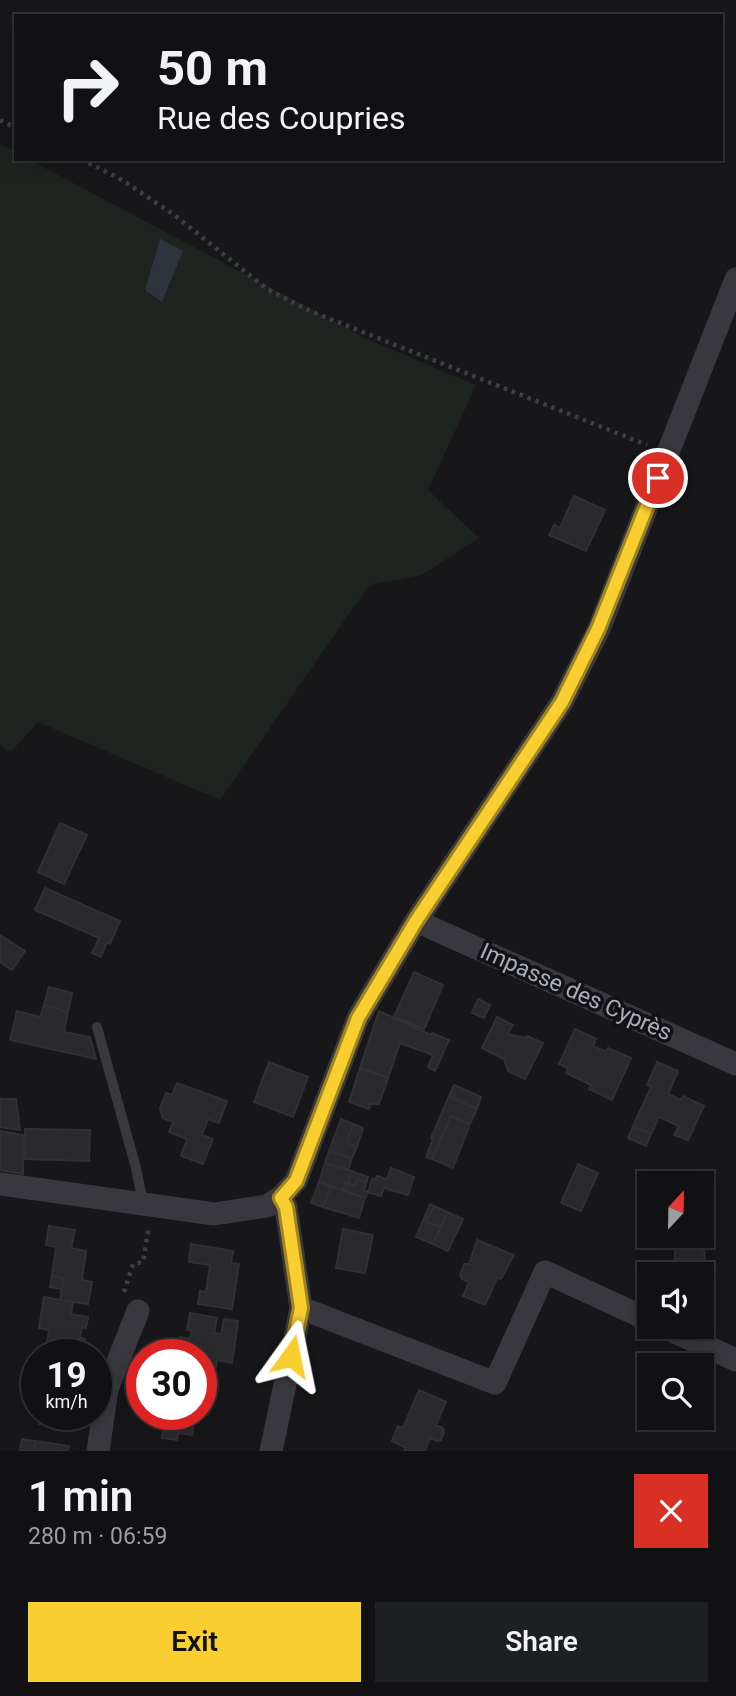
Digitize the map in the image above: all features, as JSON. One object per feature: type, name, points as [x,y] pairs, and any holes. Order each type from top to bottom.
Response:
[{"type":"street","points":[[0,1184],[214,1214],[267,1206],[281,1198],[296,1181],[358,1018],[416,921],[562,702],[598,629],[736,279]]},
{"type":"street","name":"Impasse des Cyprès","points":[[416,921],[736,1064]]},
{"type":"street","points":[[271,1451],[301,1308],[286,1207],[281,1198]]},
{"type":"street","points":[[301,1308],[495,1383],[545,1272],[637,1314]]},
{"type":"street","points":[[98,1451],[107,1389],[138,1311]]},
{"type":"street","points":[[690,1339],[736,1360]]},
{"type":"lane","points":[[97,1027],[143,1203]]},
{"type":"path","points":[[85,161],[122,180],[173,214],[267,289],[310,311],[668,453]]},
{"type":"path","points":[[138,1311],[124,1292],[133,1264],[143,1262],[150,1222],[143,1203]]},
{"type":"shaded area","points":[[0,144],[14,151],[14,161],[32,161],[365,338],[476,385],[428,490],[479,538],[422,575],[369,585],[220,800],[38,722],[11,752],[0,745]]},
{"type":"shaded area","points":[[160,239],[183,251],[162,302],[145,290]]},
{"type":"building","points":[[574,496],[605,510],[586,551],[549,535],[554,525],[560,528]]},
{"type":"building","points":[[60,823],[87,835],[64,884],[38,872]]},
{"type":"building","points":[[45,888],[120,921],[101,957],[92,953],[99,938],[35,910]]},
{"type":"building","points":[[0,935],[25,951],[12,970],[0,962]]},
{"type":"building","points":[[414,972],[443,985],[424,1029],[394,1017]]},
{"type":"building","points":[[49,987],[72,993],[68,1012],[44,1005]]},
{"type":"building","points":[[478,999],[490,1005],[484,1018],[472,1013]]},
{"type":"building","points":[[44,1005],[68,1012],[64,1032],[90,1037],[96,1059],[10,1040],[17,1011],[40,1017]]},
{"type":"building","points":[[379,1011],[431,1035],[432,1033],[449,1040],[435,1071],[428,1067],[433,1055],[400,1043],[388,1078],[360,1068]]},
{"type":"building","points":[[497,1017],[513,1025],[508,1034],[527,1036],[543,1043],[525,1079],[508,1071],[504,1059],[482,1048]]},
{"type":"building","points":[[575,1029],[596,1039],[593,1046],[606,1052],[608,1048],[631,1058],[612,1100],[589,1089],[591,1085],[566,1073],[568,1068],[559,1064]]},
{"type":"building","points":[[269,1062],[308,1077],[293,1117],[254,1102]]},
{"type":"building","points":[[657,1062],[678,1071],[668,1094],[681,1100],[683,1096],[704,1106],[688,1140],[674,1135],[679,1126],[659,1117],[651,1134],[633,1126],[651,1087],[647,1085]]},
{"type":"building","points":[[360,1068],[388,1078],[379,1104],[370,1104],[369,1109],[349,1102]]},
{"type":"building","points":[[177,1083],[227,1101],[219,1123],[208,1119],[202,1135],[213,1139],[203,1164],[181,1156],[187,1139],[169,1132],[173,1122],[163,1118],[160,1109],[166,1093],[172,1095]]},
{"type":"building","points":[[454,1085],[481,1097],[477,1109],[449,1096]]},
{"type":"building","points":[[449,1096],[477,1109],[470,1124],[451,1116],[432,1159],[426,1157],[433,1139],[431,1138]]},
{"type":"building","points":[[0,1099],[16,1099],[20,1130],[0,1127]]},
{"type":"building","points":[[451,1116],[470,1124],[453,1168],[432,1159]]},
{"type":"building","points":[[341,1119],[353,1124],[347,1143],[357,1147],[352,1158],[329,1151]]},
{"type":"building","points":[[353,1124],[363,1128],[357,1147],[347,1143]]},
{"type":"building","points":[[633,1126],[651,1134],[646,1146],[628,1138]]},
{"type":"building","points":[[25,1129],[90,1130],[89,1161],[25,1159]]},
{"type":"building","points":[[0,1131],[23,1135],[23,1174],[0,1170]]},
{"type":"building","points":[[329,1151],[352,1158],[348,1170],[325,1163]]},
{"type":"building","points":[[325,1163],[352,1171],[343,1190],[319,1182]]},
{"type":"building","points":[[578,1164],[598,1173],[581,1211],[561,1203]]},
{"type":"building","points":[[391,1168],[414,1177],[408,1195],[384,1188],[381,1196],[368,1192],[372,1179],[377,1176],[387,1179]]},
{"type":"building","points":[[352,1171],[368,1177],[366,1182],[358,1179],[355,1186],[348,1183]]},
{"type":"building","points":[[368,1177],[364,1191],[368,1192],[365,1198],[345,1191],[348,1183],[355,1186],[358,1179],[366,1182]]},
{"type":"building","points":[[319,1182],[331,1186],[323,1207],[311,1203]]},
{"type":"building","points":[[331,1186],[365,1198],[359,1218],[323,1207]]},
{"type":"building","points":[[430,1204],[434,1206],[426,1222],[441,1227],[433,1244],[416,1237]]},
{"type":"building","points":[[434,1206],[447,1212],[441,1227],[426,1222]]},
{"type":"building","points":[[447,1212],[463,1219],[448,1251],[433,1244]]},
{"type":"building","points":[[49,1226],[75,1230],[71,1248],[86,1251],[82,1280],[92,1282],[88,1304],[60,1300],[63,1278],[52,1276],[56,1247],[46,1245]]},
{"type":"building","points":[[343,1229],[373,1235],[365,1273],[336,1268]]},
{"type":"building","points":[[477,1240],[514,1255],[501,1279],[497,1278],[485,1305],[463,1296],[469,1282],[460,1275],[464,1264],[469,1264]]},
{"type":"building","points":[[191,1244],[233,1251],[231,1263],[239,1264],[232,1309],[198,1304],[200,1291],[206,1292],[210,1265],[189,1262]]},
{"type":"building","points":[[675,1248],[704,1248],[705,1259],[702,1262],[675,1262]]},
{"type":"building","points":[[52,1276],[63,1278],[62,1289],[50,1287]]},
{"type":"building","points":[[44,1297],[73,1302],[71,1314],[88,1317],[80,1338],[85,1339],[48,1339],[49,1330],[39,1328]]},
{"type":"building","points":[[190,1313],[217,1318],[214,1333],[221,1334],[224,1319],[238,1321],[232,1363],[217,1360],[217,1339],[190,1339],[192,1330],[187,1330]]},
{"type":"building","points":[[419,1390],[446,1402],[436,1425],[443,1428],[444,1432],[441,1440],[430,1438],[425,1451],[404,1451],[406,1448],[392,1441],[398,1426],[403,1428]]},
{"type":"building","points":[[163,1430],[193,1430],[192,1435],[178,1433],[177,1440],[162,1438]]},
{"type":"building","points":[[22,1439],[35,1441],[33,1451],[20,1451]]},
{"type":"building","points":[[35,1441],[69,1446],[68,1451],[33,1451]]},
{"type":"route","points":[[291,1356],[301,1308],[286,1207],[281,1198],[296,1181],[358,1018],[416,921],[562,702],[598,629],[658,478]]}]
